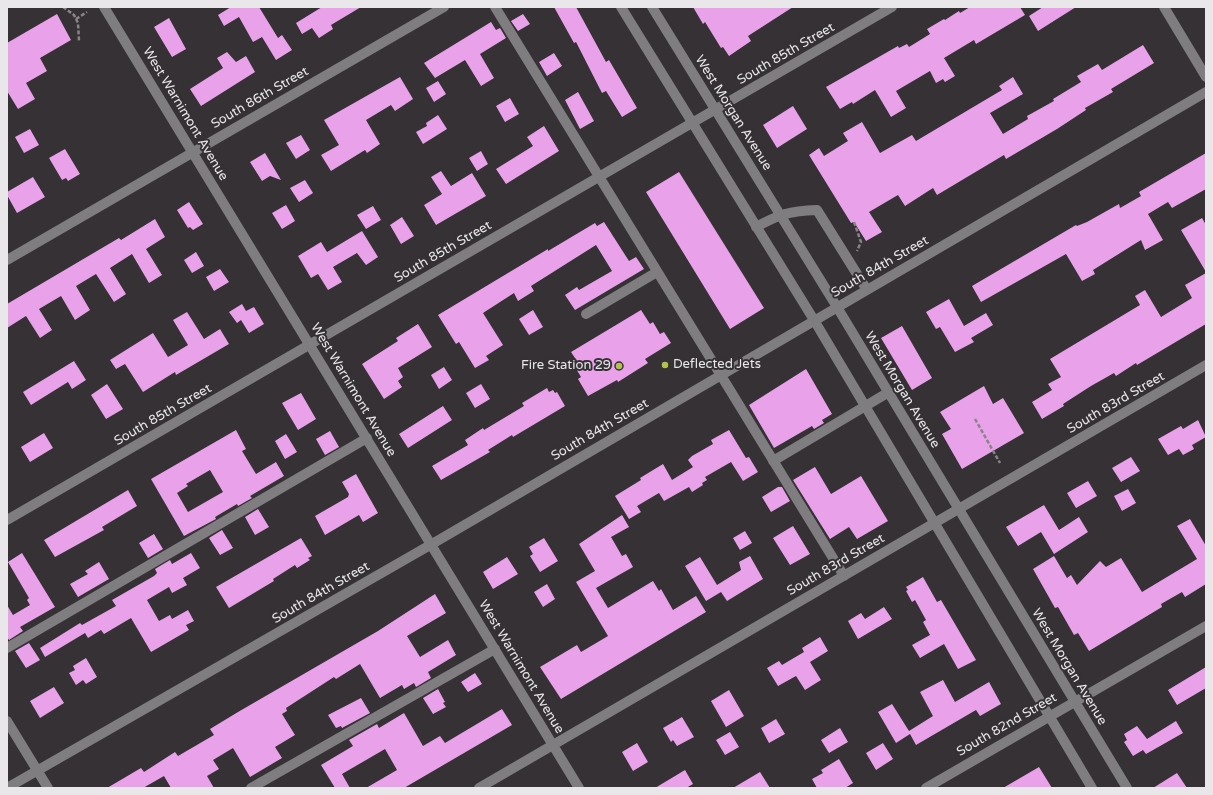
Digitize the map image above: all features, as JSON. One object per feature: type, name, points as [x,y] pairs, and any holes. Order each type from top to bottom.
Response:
[{"type":"street","name":"West Warnimont Avenue","points":[[104,7],[579,788]]},
{"type":"street","name":"South 86th Street","points":[[7,260],[444,7]]},
{"type":"street","points":[[495,7],[719,375],[844,576]]},
{"type":"street","points":[[621,7],[866,406],[1092,788]]},
{"type":"street","name":"West Morgan Avenue","points":[[652,7],[837,306],[1127,788]]},
{"type":"street","name":"South 85th Street","points":[[7,520],[892,7]]},
{"type":"street","points":[[1164,7],[1206,77]]},
{"type":"street","name":"South 84th Street","points":[[7,788],[432,544],[837,306],[867,290],[1206,92]]},
{"type":"street","points":[[756,228],[780,214],[794,210],[817,210],[867,290]]},
{"type":"street","points":[[586,314],[657,272]]},
{"type":"street","name":"South 83rd Street","points":[[479,788],[1206,365]]},
{"type":"street","points":[[773,461],[889,392]]},
{"type":"street","points":[[7,648],[367,438]]},
{"type":"street","name":"South 82nd Street","points":[[926,788],[1206,626]]},
{"type":"street","points":[[251,788],[495,649]]},
{"type":"street","points":[[7,721],[48,788]]},
{"type":"path","points":[[63,7],[76,19],[78,23],[79,40]]},
{"type":"path","points":[[76,19],[87,12]]},
{"type":"path","points":[[853,267],[861,242],[854,222]]},
{"type":"path","points":[[975,419],[1000,463]]},
{"type":"building","points":[[231,7],[259,7],[278,38],[282,35],[292,50],[276,60],[262,37],[253,42],[239,17],[224,26],[218,15]]},
{"type":"building","points":[[322,7],[361,7],[331,25],[333,29],[319,38],[312,28],[302,34],[296,23]]},
{"type":"building","points":[[554,7],[576,7],[606,62],[609,60],[637,108],[622,117],[606,91],[602,93],[576,42],[574,43]]},
{"type":"building","points":[[693,7],[793,7],[748,36],[751,41],[729,56],[723,47],[721,48],[705,22],[703,24]]},
{"type":"building","points":[[970,7],[1020,7],[1025,15],[976,44],[974,40],[944,58],[955,76],[945,82],[943,79],[936,83],[930,71],[896,91],[906,108],[891,117],[875,90],[853,104],[852,102],[840,109],[826,87],[898,46],[899,48],[907,44],[909,47],[930,34],[927,29],[959,11],[960,13]]},
{"type":"building","points":[[1043,7],[1076,7],[1038,31],[1029,16]]},
{"type":"building","points":[[57,14],[71,40],[40,58],[47,71],[26,83],[35,99],[18,109],[7,91],[7,43]]},
{"type":"building","points":[[523,14],[530,24],[518,31],[511,21]]},
{"type":"building","points":[[169,18],[186,49],[172,57],[154,27]]},
{"type":"building","points":[[491,22],[496,30],[500,28],[506,38],[480,54],[494,78],[481,86],[465,60],[435,78],[424,63]]},
{"type":"building","points":[[1143,45],[1154,63],[1111,89],[1113,92],[1085,108],[1086,110],[1057,129],[1006,159],[1004,155],[937,195],[933,188],[905,206],[898,195],[869,212],[882,232],[866,241],[854,222],[851,223],[809,155],[819,148],[824,156],[848,141],[843,133],[862,122],[880,153],[912,135],[916,141],[1002,90],[999,86],[1013,77],[1023,94],[990,113],[1003,134],[1028,119],[1027,116],[1054,101],[1053,99],[1081,82],[1077,76],[1098,64],[1102,70]]},
{"type":"building","points":[[227,52],[236,62],[246,56],[255,72],[201,106],[190,89],[223,68],[217,58]]},
{"type":"building","points":[[554,53],[562,66],[547,76],[539,62]]},
{"type":"building","points":[[400,77],[413,99],[395,111],[391,105],[366,120],[380,144],[367,153],[365,150],[331,171],[321,155],[339,145],[324,120]]},
{"type":"building","points":[[438,81],[446,94],[434,102],[426,88]]},
{"type":"building","points":[[578,92],[594,121],[580,129],[565,100]]},
{"type":"building","points":[[510,98],[519,114],[505,122],[496,106]]},
{"type":"building","points":[[793,106],[807,129],[777,148],[763,125]]},
{"type":"building","points":[[438,115],[447,129],[423,144],[416,132],[427,126],[426,123]]},
{"type":"building","points":[[544,126],[559,151],[506,184],[496,169],[533,146],[527,137]]},
{"type":"building","points":[[30,129],[39,145],[24,153],[15,137]]},
{"type":"building","points":[[301,135],[310,150],[296,159],[286,143]]},
{"type":"building","points":[[65,149],[80,174],[68,181],[66,178],[62,180],[49,158]]},
{"type":"building","points":[[481,151],[488,164],[477,171],[469,158]]},
{"type":"building","points":[[265,153],[281,180],[270,176],[262,181],[250,162]]},
{"type":"building","points":[[1206,153],[1206,189],[1172,208],[1168,202],[1148,214],[1163,240],[1145,250],[1141,240],[1093,270],[1095,274],[1082,281],[1066,254],[981,302],[972,286],[1076,225],[1077,226],[1087,222],[1119,204],[1120,208],[1141,196],[1139,192]]},
{"type":"building","points":[[441,171],[451,186],[472,173],[486,196],[436,225],[424,205],[442,194],[431,177]]},
{"type":"building","points":[[679,172],[764,308],[730,329],[646,192]]},
{"type":"building","points":[[33,177],[45,197],[17,213],[7,195],[7,192]]},
{"type":"building","points":[[305,180],[313,193],[299,202],[290,188]]},
{"type":"building","points":[[189,202],[203,224],[193,230],[190,227],[188,228],[177,210]]},
{"type":"building","points":[[286,205],[295,221],[282,229],[272,213]]},
{"type":"building","points":[[373,206],[381,220],[366,229],[357,215]]},
{"type":"building","points":[[402,217],[414,236],[401,244],[390,225]]},
{"type":"building","points":[[1202,218],[1206,225],[1206,272],[1181,230]]},
{"type":"building","points":[[155,219],[165,237],[146,249],[162,275],[149,283],[132,254],[110,268],[126,294],[114,302],[96,274],[76,286],[90,310],[75,320],[61,296],[39,309],[52,330],[40,338],[26,316],[7,328],[7,304],[119,238],[121,240]]},
{"type":"building","points":[[604,222],[629,261],[636,257],[644,269],[575,310],[565,295],[577,287],[579,290],[612,271],[596,245],[531,286],[534,291],[518,301],[514,293],[483,313],[503,345],[486,356],[489,360],[475,368],[459,342],[456,344],[438,315],[548,249],[548,251],[595,223],[597,226]]},
{"type":"building","points":[[362,231],[378,257],[366,265],[357,253],[333,267],[342,282],[328,290],[318,274],[311,278],[298,256],[321,242],[327,252]]},
{"type":"building","points":[[196,252],[204,266],[192,273],[184,260]]},
{"type":"building","points":[[220,269],[229,282],[214,291],[206,277]]},
{"type":"building","points":[[1206,273],[1206,324],[1137,365],[1136,363],[1116,376],[1114,373],[1091,386],[1063,404],[1064,406],[1042,419],[1032,402],[1052,390],[1048,384],[1061,377],[1050,359],[1140,305],[1135,296],[1145,290],[1161,317],[1192,298],[1185,285]]},
{"type":"building","points":[[949,299],[964,326],[986,313],[993,325],[971,338],[974,342],[955,352],[940,327],[936,329],[926,312]]},
{"type":"building","points":[[242,304],[246,311],[254,307],[264,324],[249,333],[241,320],[237,323],[229,312]]},
{"type":"building","points":[[533,310],[543,327],[529,335],[519,319]]},
{"type":"building","points":[[641,310],[650,324],[653,322],[660,334],[664,332],[671,343],[645,359],[648,363],[618,382],[617,380],[588,396],[578,379],[581,377],[575,367],[579,364],[571,352]]},
{"type":"building","points":[[187,312],[204,339],[220,329],[229,344],[176,375],[175,372],[143,392],[125,364],[116,369],[110,360],[153,333],[168,357],[188,345],[173,320]]},
{"type":"building","points":[[418,324],[432,347],[398,368],[403,377],[398,381],[402,387],[384,399],[362,364],[398,341],[396,338]]},
{"type":"building","points":[[902,326],[932,378],[912,390],[881,338]]},
{"type":"building","points":[[74,361],[86,380],[72,389],[68,382],[31,405],[23,392]]},
{"type":"building","points":[[444,367],[452,380],[439,389],[431,375]]},
{"type":"building","points":[[806,369],[832,414],[822,420],[824,423],[814,429],[812,426],[774,448],[749,405]]},
{"type":"building","points":[[107,384],[123,409],[106,419],[91,395]]},
{"type":"building","points":[[481,384],[490,399],[475,408],[466,393]]},
{"type":"building","points":[[984,386],[993,404],[1003,398],[1024,433],[962,469],[942,434],[951,429],[940,412]]},
{"type":"building","points":[[547,388],[549,392],[553,390],[555,393],[557,392],[565,406],[513,437],[512,435],[488,450],[490,452],[441,480],[432,466],[468,445],[465,440],[483,428],[484,430],[524,406],[522,403]]},
{"type":"building","points":[[301,393],[316,419],[298,430],[282,403]]},
{"type":"building","points":[[443,406],[452,420],[408,448],[399,434]]},
{"type":"building","points":[[1198,420],[1206,437],[1192,445],[1194,449],[1183,455],[1179,449],[1168,455],[1158,439],[1181,426],[1183,429]]},
{"type":"building","points":[[236,430],[246,449],[242,451],[256,474],[276,462],[284,476],[250,496],[252,498],[238,506],[237,504],[215,517],[216,519],[184,536],[151,479]],"holes":[[[210,470],[223,492],[188,512],[177,493],[188,486],[186,484]]]},
{"type":"building","points":[[729,430],[746,458],[749,457],[758,472],[743,481],[731,462],[705,477],[707,480],[702,483],[703,485],[692,492],[689,487],[664,501],[659,493],[637,506],[641,512],[629,519],[615,496],[663,464],[672,480],[693,467],[688,460],[692,456],[713,444],[711,440]]},
{"type":"building","points":[[330,431],[339,447],[325,455],[316,439]]},
{"type":"building","points":[[44,433],[53,448],[30,462],[21,447]]},
{"type":"building","points":[[286,434],[297,452],[285,459],[275,441]]},
{"type":"building","points":[[1131,457],[1140,471],[1121,482],[1112,468]]},
{"type":"building","points":[[815,467],[831,494],[861,476],[888,521],[857,539],[849,527],[830,539],[793,480]]},
{"type":"building","points":[[356,474],[378,513],[363,522],[359,515],[325,535],[315,516],[348,497],[349,494],[342,482]]},
{"type":"building","points":[[1088,481],[1097,496],[1076,508],[1067,493]]},
{"type":"building","points":[[778,487],[782,487],[790,501],[771,512],[762,497]]},
{"type":"building","points":[[1128,489],[1136,503],[1122,511],[1114,496]]},
{"type":"building","points":[[128,490],[137,506],[102,527],[104,530],[55,557],[44,540]]},
{"type":"building","points":[[1044,505],[1059,530],[1079,517],[1088,532],[1054,554],[1041,532],[1018,546],[1006,527]]},
{"type":"building","points":[[258,509],[269,527],[255,535],[245,517]]},
{"type":"building","points":[[622,515],[629,527],[611,537],[622,556],[626,554],[633,567],[596,588],[608,608],[653,581],[659,591],[661,589],[673,610],[696,596],[706,612],[561,699],[540,667],[577,645],[581,652],[608,636],[576,582],[595,571],[579,544]]},
{"type":"building","points":[[1190,519],[1206,546],[1206,584],[1185,597],[1182,592],[1161,604],[1162,607],[1089,651],[1078,633],[1074,635],[1058,607],[1055,608],[1033,569],[1054,556],[1067,578],[1071,575],[1077,585],[1100,561],[1106,567],[1121,558],[1142,592],[1197,559],[1177,526]]},
{"type":"building","points":[[793,526],[810,554],[790,565],[773,538]]},
{"type":"building","points":[[222,530],[233,548],[220,555],[209,538]]},
{"type":"building","points":[[745,531],[752,543],[740,550],[733,538]]},
{"type":"building","points":[[154,534],[163,549],[148,558],[139,543]]},
{"type":"building","points":[[301,538],[312,556],[308,558],[310,560],[297,568],[295,565],[273,579],[274,581],[229,608],[216,587]]},
{"type":"building","points":[[544,538],[558,561],[540,572],[530,556],[533,554],[529,547]]},
{"type":"building","points":[[22,553],[55,607],[20,627],[23,631],[9,640],[7,637],[7,605],[13,615],[30,605],[27,600],[29,598],[8,562]]},
{"type":"building","points":[[191,553],[200,568],[183,578],[187,585],[172,593],[169,587],[147,600],[159,621],[170,615],[172,619],[188,610],[194,621],[186,625],[189,630],[151,652],[131,618],[104,634],[101,630],[88,638],[85,633],[45,657],[40,648],[80,623],[82,625],[116,606],[112,600],[154,576],[157,573],[155,569],[170,560],[172,564]]},
{"type":"building","points":[[750,556],[763,579],[727,601],[721,592],[706,601],[685,566],[700,557],[717,585],[741,570],[739,562]]},
{"type":"building","points":[[507,557],[518,574],[493,589],[483,572]]},
{"type":"building","points":[[99,562],[109,579],[78,597],[70,584],[88,574],[85,571]]},
{"type":"building","points":[[923,577],[937,602],[941,600],[976,660],[958,669],[944,644],[920,658],[912,645],[930,635],[923,622],[926,620],[915,600],[912,602],[906,591],[908,590],[906,587]]},
{"type":"building","points":[[547,584],[555,599],[543,607],[534,592]]},
{"type":"building","points":[[435,594],[446,613],[407,636],[420,657],[448,640],[456,655],[428,672],[431,678],[416,687],[414,683],[404,689],[402,685],[380,698],[360,664],[336,679],[334,677],[286,708],[287,711],[282,714],[295,735],[275,747],[282,758],[250,777],[233,748],[213,760],[219,769],[207,776],[214,788],[171,788],[164,776],[143,788],[107,788],[141,768],[144,772],[175,752],[178,756],[214,735],[210,729],[378,631]]},
{"type":"building","points":[[884,607],[892,619],[858,639],[848,621],[861,613],[865,619]]},
{"type":"building","points":[[820,637],[828,651],[810,662],[821,680],[805,690],[796,676],[778,686],[767,668],[779,661],[782,665],[804,652],[802,648]]},
{"type":"building","points":[[29,643],[40,660],[26,668],[15,651]]},
{"type":"building","points":[[86,658],[97,677],[86,684],[83,680],[76,685],[69,673],[75,670],[73,666]]},
{"type":"building","points":[[1206,667],[1206,688],[1177,705],[1168,690]]},
{"type":"building","points":[[475,673],[482,684],[468,692],[461,682]]},
{"type":"building","points":[[943,680],[955,702],[989,682],[1001,704],[980,716],[976,710],[916,745],[910,734],[896,743],[878,712],[892,704],[909,731],[933,716],[920,692]]},
{"type":"building","points":[[54,687],[64,703],[40,718],[30,701]]},
{"type":"building","points":[[438,689],[446,707],[433,714],[423,698]]},
{"type":"building","points":[[729,690],[744,716],[726,727],[711,701]]},
{"type":"building","points":[[361,698],[370,713],[342,728],[341,726],[336,728],[328,715]]},
{"type":"building","points":[[502,709],[512,725],[404,788],[366,788],[397,770],[385,749],[342,774],[350,788],[335,788],[321,765],[353,746],[349,740],[377,724],[379,728],[404,713],[423,746],[440,736],[445,743]]},
{"type":"building","points":[[682,717],[694,737],[677,746],[673,740],[671,742],[663,728]]},
{"type":"building","points":[[776,719],[785,734],[769,743],[761,728]]},
{"type":"building","points":[[1176,721],[1183,733],[1146,754],[1143,750],[1133,756],[1124,742],[1127,740],[1124,734],[1137,726],[1147,739]]},
{"type":"building","points":[[840,728],[848,742],[829,753],[821,740]]},
{"type":"building","points":[[730,732],[739,747],[725,755],[716,740]]},
{"type":"building","points":[[637,743],[648,762],[633,771],[622,752]]},
{"type":"building","points":[[883,743],[893,759],[876,770],[866,753]]},
{"type":"building","points":[[839,759],[853,783],[845,788],[817,788],[812,779],[823,773],[821,770]]},
{"type":"building","points":[[1039,767],[1052,788],[1003,788]]},
{"type":"building","points":[[685,770],[693,784],[686,788],[655,788]]},
{"type":"building","points":[[760,772],[770,788],[733,788]]},
{"type":"building","points":[[1177,773],[1187,788],[1153,788]]},
{"type":"place","name":"Deflected Jets","points":[[665,365]]},
{"type":"place","name":"Fire Station 29","points":[[619,366]]}]
